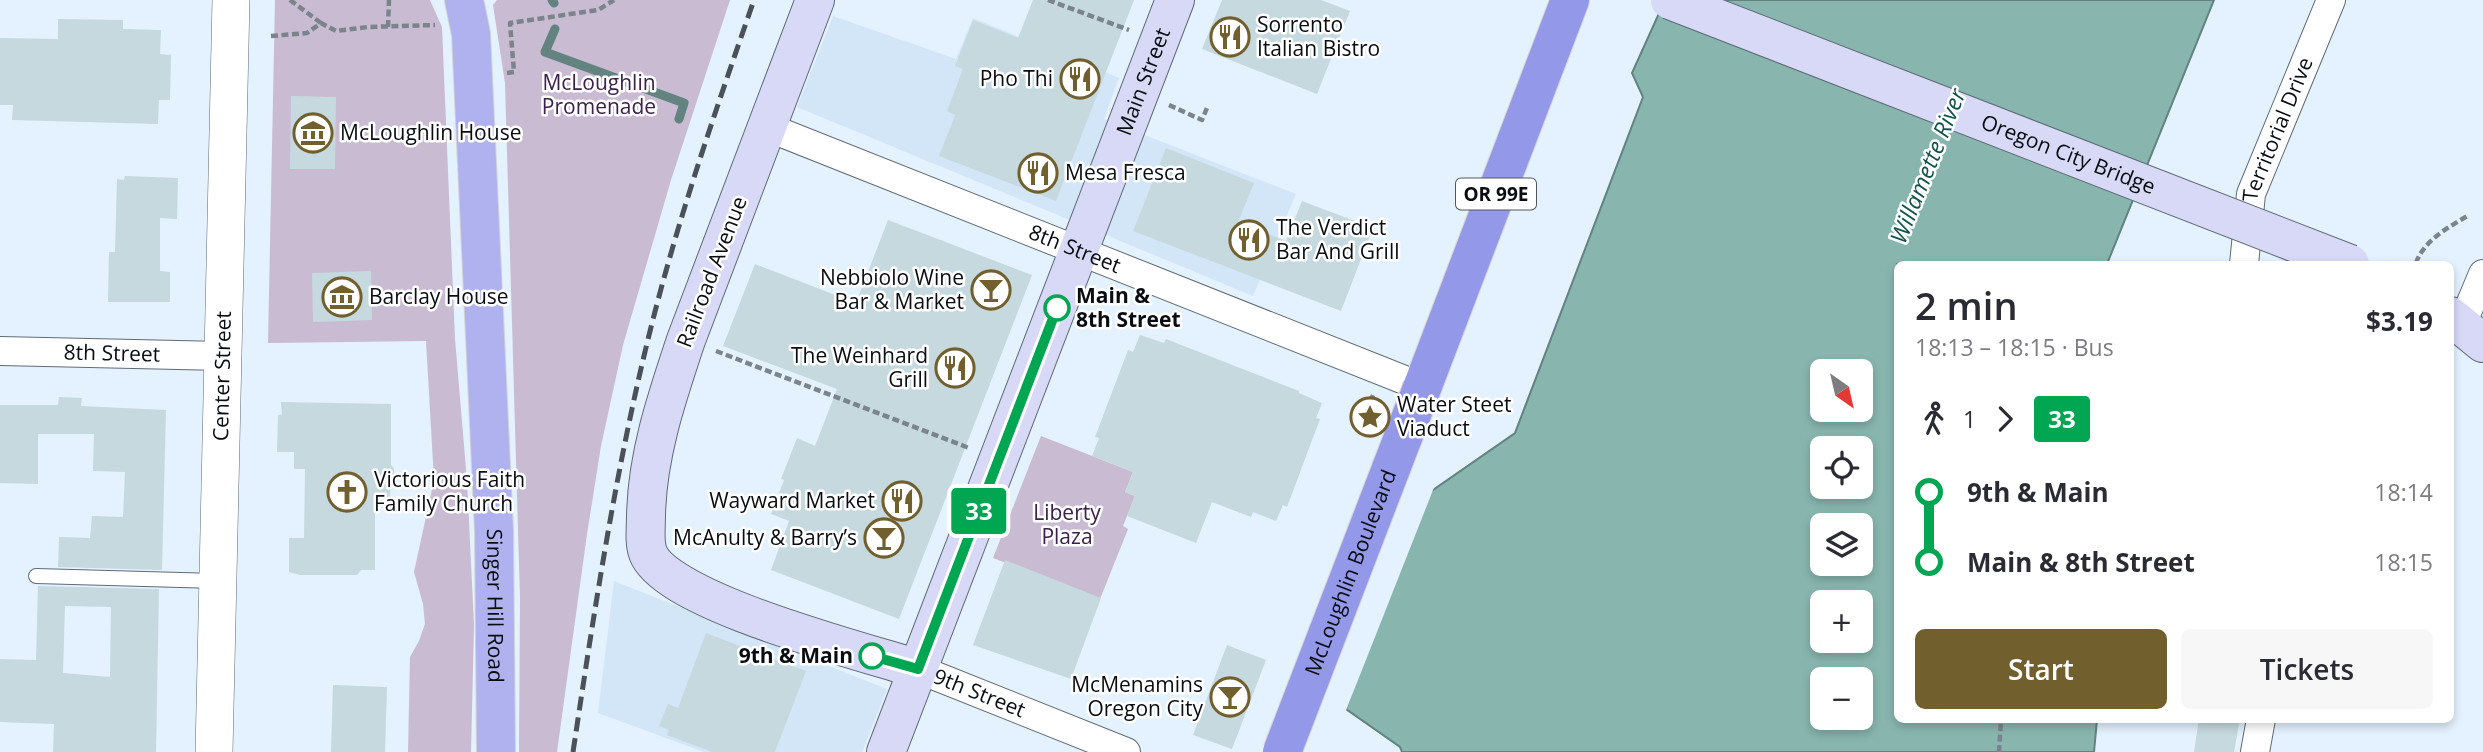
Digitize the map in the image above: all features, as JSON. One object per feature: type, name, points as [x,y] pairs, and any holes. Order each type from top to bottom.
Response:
[{"type":"highway","name":"McLoughlin Boulevard","points":[[1282,752],[1570,0]]},
{"type":"main road","name":"Railroad Avenue","points":[[648,552],[646,532],[649,475],[669,391],[815,0]]},
{"type":"main road","name":"Main Street","points":[[886,752],[1175,0]]},
{"type":"main road","name":"Oregon City Bridge","points":[[1670,0],[2342,261]]},
{"type":"main road","name":"Singer Hill Road","points":[[454,12],[471,34],[494,531],[496,752]]},
{"type":"main road","name":"9th Street","points":[[648,552],[662,573],[694,593],[843,649],[918,669]]},
{"type":"street","name":"Center Street","points":[[214,752],[232,0]]},
{"type":"street","name":"Territorial Drive","points":[[2244,261],[2251,194],[2331,0]]},
{"type":"street","name":"8th Street","points":[[767,127],[1422,388]]},
{"type":"street","points":[[2465,327],[2483,274]]},
{"type":"street","name":"8th Street","points":[[0,351],[223,356]]},
{"type":"street","name":"9th Street","points":[[918,669],[1126,752]]},
{"type":"street","points":[[2255,752],[2260,723]]},
{"type":"lane","points":[[36,576],[218,581]]},
{"type":"path","points":[[290,0],[336,31],[388,27],[454,12]]},
{"type":"path","points":[[388,27],[389,0]]},
{"type":"path","points":[[514,72],[510,23],[598,9],[614,0]]},
{"type":"path","points":[[1048,0],[1159,41]]},
{"type":"path","points":[[271,36],[307,33],[321,23]]},
{"type":"path","points":[[1140,92],[1202,120],[1207,108]]},
{"type":"path","points":[[2417,261],[2420,253],[2441,232],[2469,215]]},
{"type":"path","points":[[686,340],[1000,460]]},
{"type":"path","points":[[1359,432],[1368,407]]},
{"type":"path","points":[[1999,752],[2001,723]]},
{"type":"shaded area","points":[[833,16],[956,59],[973,18],[1119,78],[1104,119],[1296,194],[1253,296],[797,107]]},
{"type":"shaded area","points":[[614,581],[887,689],[862,752],[704,752],[598,713]]},
{"type":"green space","points":[[275,0],[430,0],[442,27],[455,339],[467,481],[474,625],[471,752],[408,752],[410,657],[425,624],[423,604],[414,572],[434,480],[426,341],[268,343]]},
{"type":"green space","name":"McLoughlin Promenade","points":[[497,0],[730,0],[671,180],[623,345],[601,446],[557,752],[519,752],[520,598],[505,83],[493,5]]},
{"type":"green space","name":"Liberty Plaza","points":[[1041,436],[1133,472],[1125,492],[1135,496],[1123,526],[1128,529],[1100,599],[993,558]]},
{"type":"water","name":"Willamette River","points":[[1665,0],[2214,0],[2108,261],[1894,261],[1894,723],[2097,723],[2094,752],[1402,752],[1400,747],[1346,709],[1423,497],[1515,433],[1643,97],[1632,73]]},
{"type":"pier","points":[[1435,485],[1345,713],[1343,708],[1420,496]]},
{"type":"building","points":[[1033,0],[1134,0],[1056,201],[939,156],[955,115],[947,111],[963,69],[955,66],[973,20],[1018,38]]},
{"type":"building","points":[[1222,0],[1321,0],[1350,11],[1317,94],[1202,49]]},
{"type":"building","points":[[58,19],[123,20],[123,29],[161,30],[160,54],[171,55],[170,100],[159,100],[158,124],[12,120],[13,105],[0,105],[0,38],[58,39]]},
{"type":"building","name":"McLoughlin House","points":[[291,96],[336,97],[335,169],[290,169]]},
{"type":"building","points":[[1166,148],[1254,183],[1238,222],[1286,241],[1302,201],[1373,228],[1341,311],[1133,231]]},
{"type":"building","points":[[125,176],[178,178],[177,219],[160,218],[160,271],[170,272],[170,302],[108,302],[109,252],[115,252],[117,179],[124,180]]},
{"type":"building","points":[[888,220],[1032,275],[899,619],[771,570],[789,521],[771,514],[784,480],[781,479],[797,438],[815,446],[837,389],[723,346],[755,264],[856,303]]},
{"type":"building","name":"Barclay House","points":[[371,271],[372,320],[313,322],[312,273]]},
{"type":"building","points":[[1140,335],[1164,343],[1166,339],[1299,391],[1322,403],[1316,418],[1320,419],[1287,507],[1283,505],[1276,521],[1253,512],[1251,517],[1212,502],[1196,543],[1127,516],[1135,496],[1125,492],[1133,472],[1092,456],[1099,438],[1095,437],[1128,350],[1133,352]]},
{"type":"building","points":[[59,397],[82,398],[81,406],[166,410],[162,570],[58,567],[59,537],[90,538],[92,516],[123,517],[125,472],[93,471],[94,434],[38,434],[38,484],[0,483],[0,405],[58,405]]},
{"type":"building","name":"Victorious Faith Family Church","points":[[281,402],[391,404],[391,465],[394,468],[394,482],[390,498],[375,498],[375,570],[361,570],[357,575],[300,575],[289,572],[289,538],[304,538],[305,469],[294,469],[294,452],[277,452]]},
{"type":"building","points":[[1005,560],[1101,598],[1071,679],[973,645]]},
{"type":"building","points":[[38,586],[159,589],[156,752],[53,752],[54,724],[0,722],[0,659],[36,660]],"holes":[[[65,606],[111,607],[110,677],[63,673]]]},
{"type":"building","points":[[706,633],[806,671],[775,752],[712,752],[667,735],[669,730],[659,726],[668,704],[678,708]]},
{"type":"building","name":"McMenamins Oregon City","points":[[1227,645],[1266,660],[1232,749],[1193,735]]},
{"type":"building","points":[[333,685],[387,687],[385,752],[331,752]]},
{"type":"building","points":[[2198,723],[2239,723],[2234,752],[2194,752]]},
{"type":"waterway","points":[[555,29],[545,52],[684,103],[679,119]]},
{"type":"railway","points":[[573,752],[611,513],[649,336],[685,208],[754,0]]},
{"type":"bus line","name":"33","points":[[872,656],[918,669],[1057,308]]},
{"type":"place","name":"Sorrento Italian Bistro","points":[[1230,37]]},
{"type":"place","name":"Pho Thi","points":[[1080,79]]},
{"type":"place","name":"McLoughlin House","points":[[313,133]]},
{"type":"place","name":"Mesa Fresca","points":[[1038,173]]},
{"type":"place","name":"The Verdict Bar And Grill","points":[[1249,240]]},
{"type":"place","name":"Nebbiolo Wine Bar & Market","points":[[991,290]]},
{"type":"place","name":"Barclay House","points":[[342,297]]},
{"type":"place","name":"Main & 8th Street","points":[[1057,308]]},
{"type":"place","name":"The Weinhard Grill","points":[[955,368]]},
{"type":"place","name":"Water Steet Viaduct","points":[[1370,417]]},
{"type":"place","name":"Victorious Faith Family Church","points":[[347,492]]},
{"type":"place","name":"Wayward Market","points":[[902,501]]},
{"type":"place","name":"McAnulty & Barry’s","points":[[884,538]]},
{"type":"place","name":"9th & Main","points":[[872,656]]},
{"type":"place","name":"McMenamins Oregon City","points":[[1230,697]]}]
